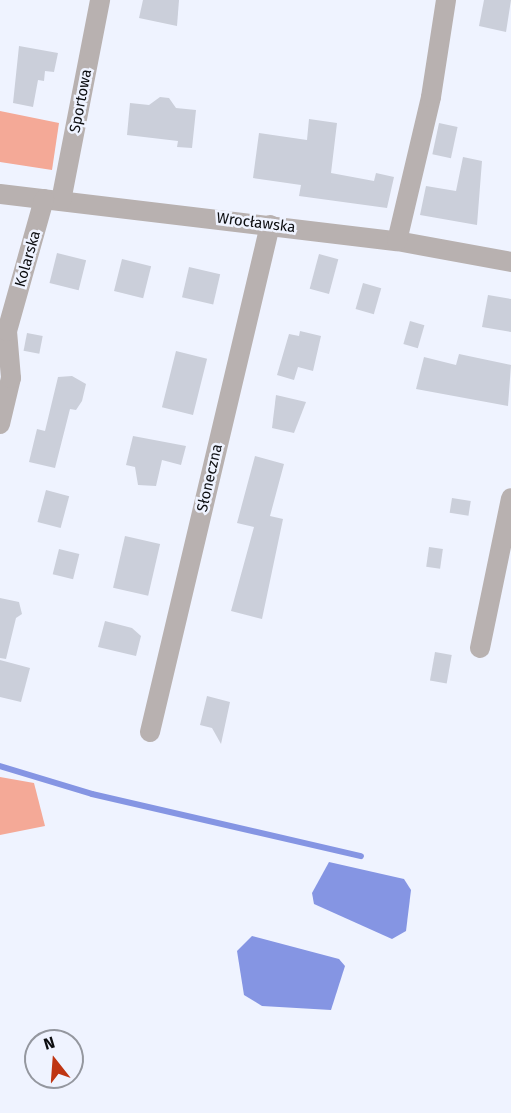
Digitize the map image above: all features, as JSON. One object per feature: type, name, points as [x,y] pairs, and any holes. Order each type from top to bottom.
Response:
[{"type":"street","name":"Sportowa","points":[[52,200],[100,0]]},
{"type":"street","points":[[397,241],[431,97],[446,0]]},
{"type":"street","name":"Wrocławska","points":[[0,194],[397,241],[511,262]]},
{"type":"street","name":"Kolarska","points":[[0,424],[11,378],[7,331],[52,200]]},
{"type":"street","name":"Słoneczna","points":[[150,732],[270,225]]},
{"type":"street","points":[[480,648],[511,498]]},
{"type":"shaded area","points":[[0,111],[59,123],[52,170],[0,162]]},
{"type":"shaded area","points":[[0,777],[34,783],[45,826],[0,835]]},
{"type":"water","points":[[329,862],[404,879],[411,890],[406,931],[392,939],[314,904],[312,893]]},
{"type":"water","points":[[252,936],[339,959],[345,966],[331,1010],[262,1006],[244,995],[237,951]]},
{"type":"building","points":[[143,0],[179,0],[177,26],[139,18]]},
{"type":"building","points":[[484,0],[511,0],[506,32],[479,26]]},
{"type":"building","points":[[19,46],[58,53],[54,72],[45,71],[44,81],[38,80],[33,107],[13,103]]},
{"type":"building","points":[[160,97],[169,98],[176,108],[196,110],[192,148],[177,147],[178,141],[127,135],[130,103],[149,105]]},
{"type":"building","points":[[309,119],[337,123],[331,173],[374,181],[376,173],[394,177],[387,208],[299,196],[301,185],[253,178],[259,133],[307,140]]},
{"type":"building","points":[[439,123],[458,127],[451,158],[432,154]]},
{"type":"building","points":[[463,157],[482,161],[477,225],[420,215],[426,186],[456,191]]},
{"type":"building","points":[[57,253],[86,260],[79,290],[50,283]]},
{"type":"building","points":[[319,254],[338,259],[329,294],[310,289]]},
{"type":"building","points":[[122,259],[151,266],[143,298],[114,291]]},
{"type":"building","points":[[189,267],[220,274],[213,304],[182,297]]},
{"type":"building","points":[[363,283],[381,288],[374,314],[356,309]]},
{"type":"building","points":[[488,295],[511,299],[511,332],[482,327]]},
{"type":"building","points":[[410,321],[424,325],[418,348],[403,344]]},
{"type":"building","points":[[300,331],[321,336],[313,371],[298,367],[294,380],[277,375],[289,334],[299,336]]},
{"type":"building","points":[[27,333],[43,336],[39,354],[24,351]]},
{"type":"building","points":[[176,351],[207,359],[193,415],[162,407]]},
{"type":"building","points":[[459,354],[511,365],[508,406],[416,389],[424,357],[456,365]]},
{"type":"building","points":[[72,376],[86,384],[82,401],[76,410],[70,409],[55,468],[29,462],[37,429],[45,431],[58,377]]},
{"type":"building","points":[[276,395],[306,402],[294,433],[272,428]]},
{"type":"building","points":[[133,436],[186,446],[181,465],[162,460],[156,486],[138,485],[135,467],[126,465]]},
{"type":"building","points":[[255,456],[284,464],[270,516],[283,519],[262,619],[231,611],[254,527],[237,523]]},
{"type":"building","points":[[46,490],[69,496],[61,528],[37,522]]},
{"type":"building","points":[[452,498],[471,501],[468,516],[450,513]]},
{"type":"building","points":[[125,536],[160,544],[148,596],[113,588]]},
{"type":"building","points":[[429,547],[443,549],[440,569],[426,567]]},
{"type":"building","points":[[59,549],[79,554],[73,579],[53,574]]},
{"type":"building","points":[[0,598],[19,602],[22,614],[16,618],[6,659],[0,658]]},
{"type":"building","points":[[105,621],[132,628],[141,636],[136,656],[98,647]]},
{"type":"building","points":[[435,652],[452,655],[447,684],[430,681]]},
{"type":"building","points":[[0,660],[30,668],[21,702],[0,697]]},
{"type":"building","points":[[207,696],[230,702],[221,744],[212,728],[200,725]]},
{"type":"waterway","points":[[0,766],[92,794],[361,856]]}]
